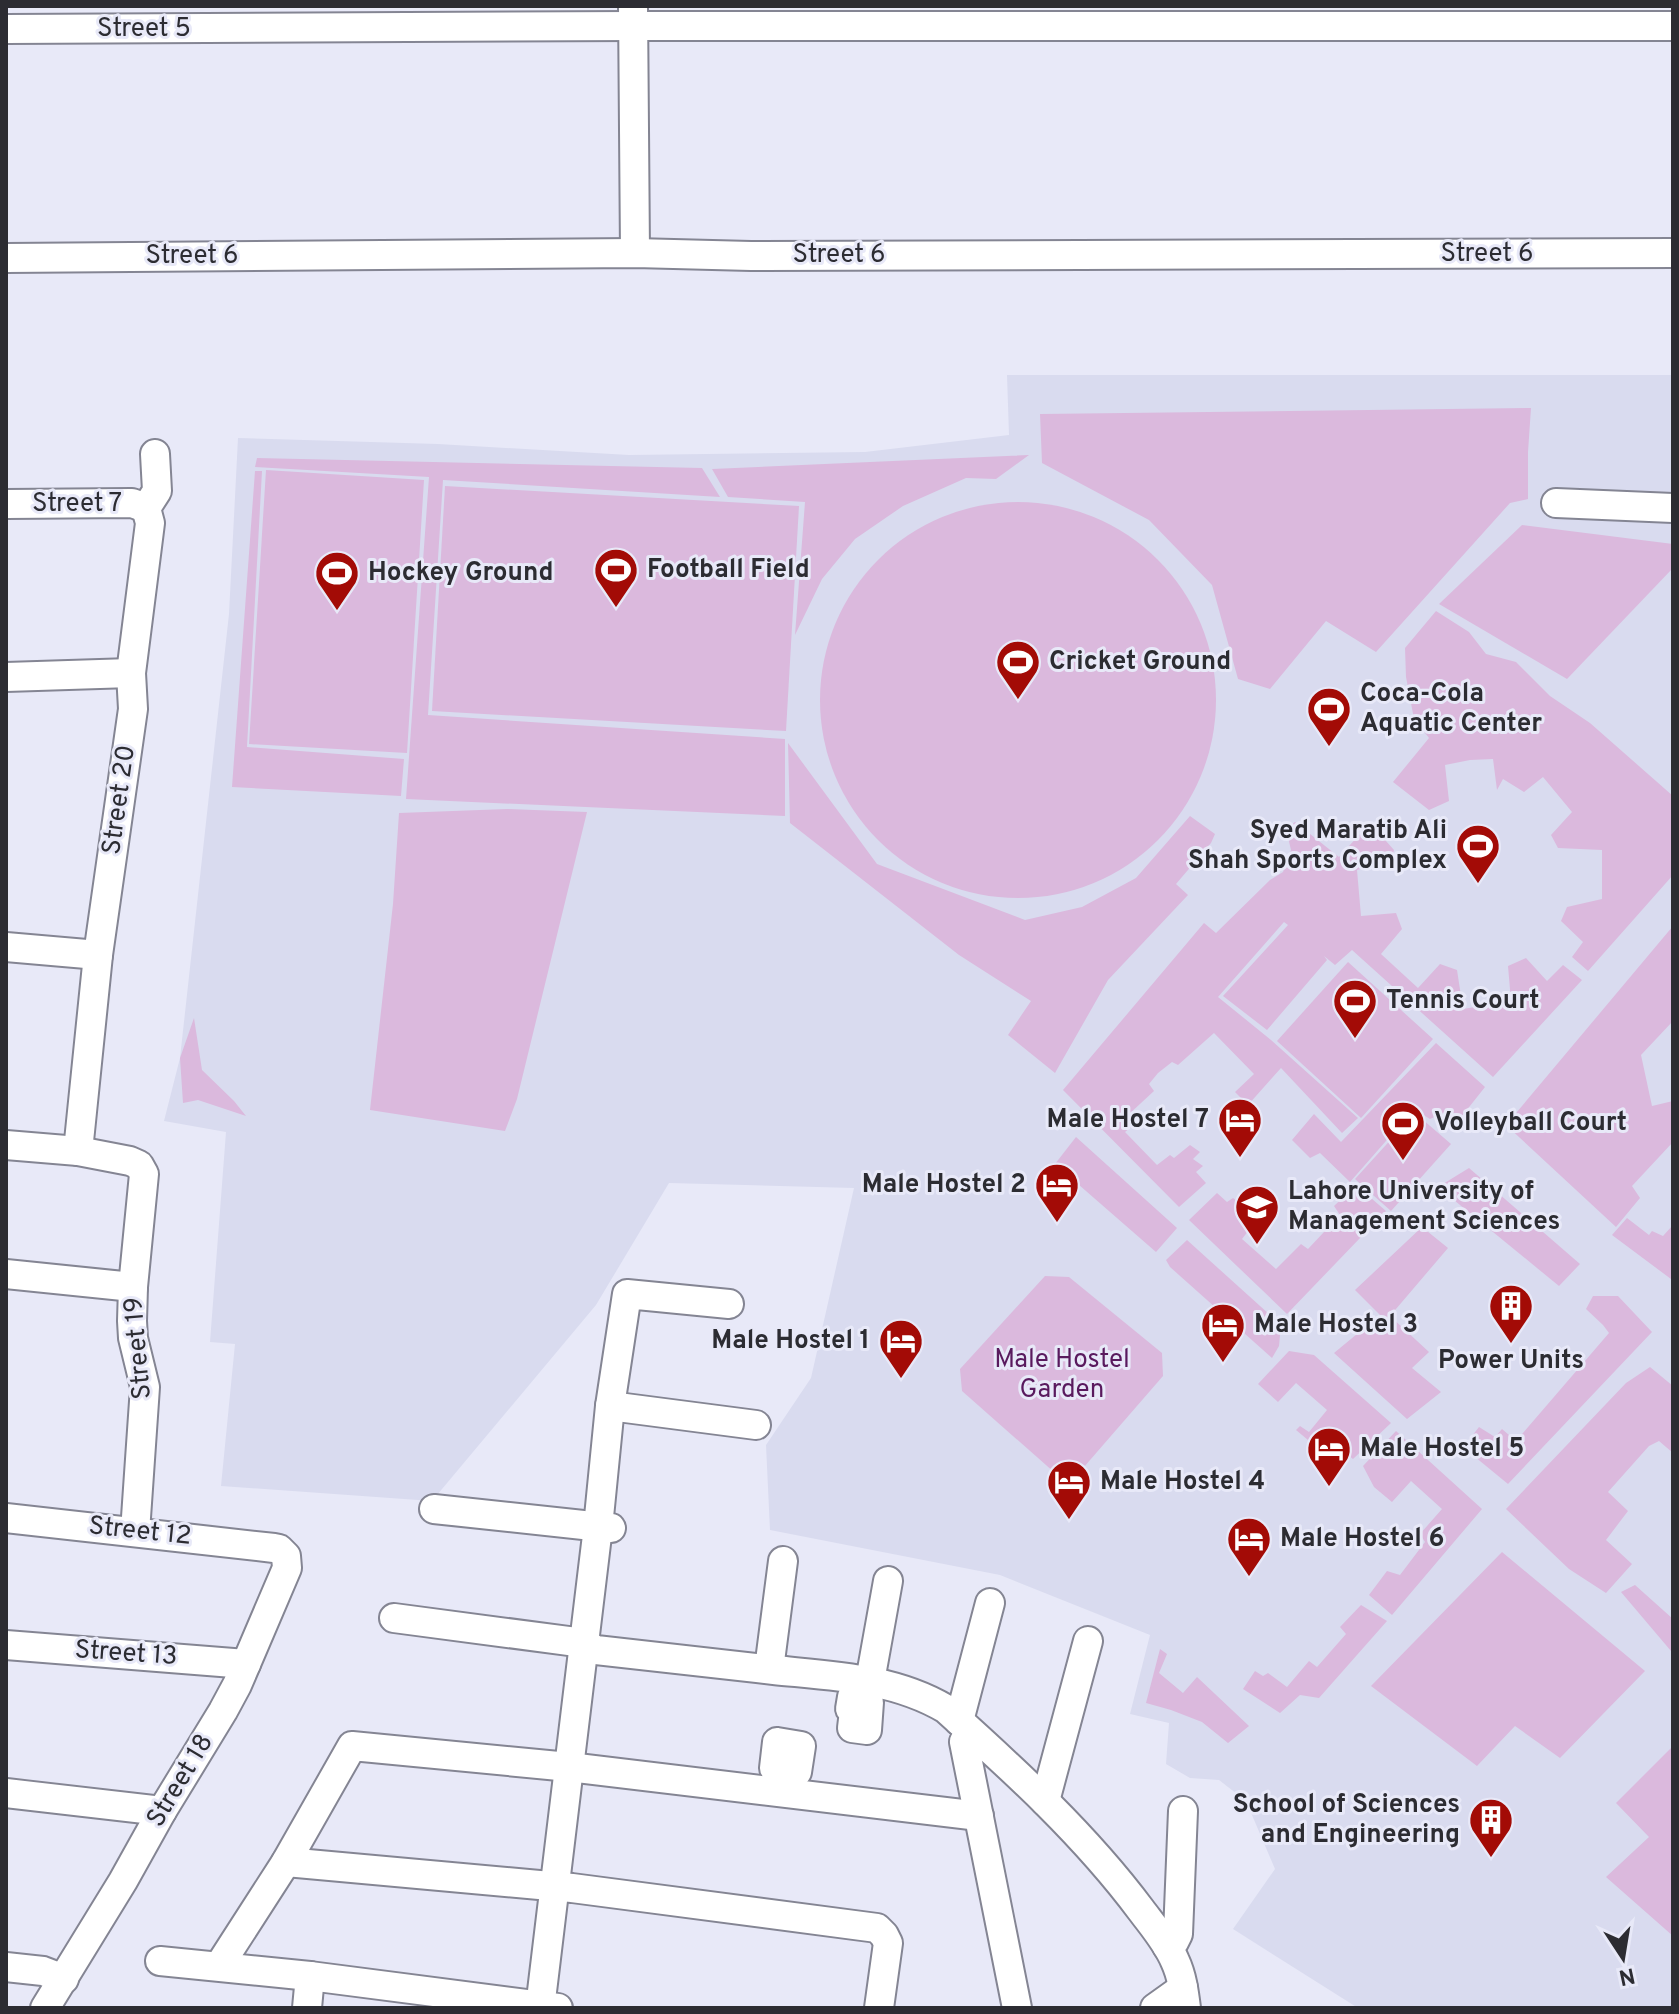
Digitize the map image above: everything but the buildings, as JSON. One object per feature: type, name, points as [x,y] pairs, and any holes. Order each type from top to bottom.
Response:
[{"type":"street","name":"Street 5","points":[[6,29],[634,16],[1516,16],[1673,26]]},
{"type":"street","points":[[634,16],[635,253]]},
{"type":"street","name":"Street 6","points":[[6,258],[635,253],[827,256],[1673,253]]},
{"type":"street","name":"Street 20","points":[[78,1151],[98,955],[133,709],[131,673],[150,523],[146,508],[157,491],[155,454]]},
{"type":"street","name":"Street 7","points":[[6,504],[132,503],[146,508]]},
{"type":"street","points":[[1556,503],[1673,508]]},
{"type":"street","points":[[6,677],[131,673]]},
{"type":"street","points":[[6,947],[98,955]]},
{"type":"street","points":[[6,1145],[78,1151]]},
{"type":"street","name":"Street 19","points":[[78,1151],[130,1161],[139,1165],[144,1174],[133,1287],[133,1338],[145,1387],[135,1532]]},
{"type":"street","points":[[6,1274],[133,1287]]},
{"type":"street","points":[[160,1961],[310,1976],[549,2007],[618,1407],[634,1294],[729,1304]]},
{"type":"street","points":[[618,1407],[756,1425]]},
{"type":"street","points":[[434,1509],[605,1528]]},
{"type":"street","name":"Street 12","points":[[6,1518],[274,1548]]},
{"type":"street","name":"Street 18","points":[[45,2008],[223,1711],[287,1568],[286,1556],[274,1548]]},
{"type":"street","points":[[769,1669],[783,1561]]},
{"type":"street","points":[[870,1681],[888,1581]]},
{"type":"street","points":[[990,1603],[964,1742],[1017,2008]]},
{"type":"street","points":[[394,1618],[870,1681],[930,1700],[946,1709],[1045,1801],[1113,1873],[1167,1946],[1180,1973],[1185,1998],[1155,2008]]},
{"type":"street","points":[[1045,1801],[1088,1641]]},
{"type":"street","name":"Street 13","points":[[6,1645],[246,1664]]},
{"type":"street","points":[[219,1966],[286,1862],[352,1746],[576,1768],[979,1816]]},
{"type":"street","points":[[6,1793],[162,1811]]},
{"type":"street","points":[[1167,1946],[1174,1942],[1178,1934],[1183,1811]]},
{"type":"street","points":[[286,1862],[564,1888],[877,1928],[888,1943],[879,2008]]},
{"type":"street","points":[[6,1967],[43,1971],[64,1979]]},
{"type":"street","points":[[307,2008],[310,1976]]},
{"type":"shaded area","name":"Lahore University of Management Sciences","points":[[1007,375],[1673,375],[1673,2008],[1358,2008],[1233,1929],[1275,1869],[1246,1801],[1219,1780],[1190,1778],[1166,1764],[1169,1723],[1130,1714],[1150,1635],[1000,1575],[770,1530],[766,1445],[811,1378],[854,1188],[669,1183],[596,1305],[432,1501],[221,1486],[235,1344],[210,1342],[226,1132],[164,1121],[180,1058],[229,614],[238,438],[438,444],[629,455],[865,452],[1009,435]]},
{"type":"green space","points":[[1531,408],[1528,499],[1510,503],[1376,652],[1326,621],[1270,689],[1238,679],[1212,585],[1149,520],[1042,463],[1040,414]]},
{"type":"green space","points":[[1029,455],[996,479],[966,478],[903,506],[855,539],[822,579],[795,635],[805,502],[728,497],[712,469]]},
{"type":"green space","points":[[257,458],[702,468],[720,497],[443,480],[428,715],[785,739],[785,816],[406,799],[429,477],[255,467]]},
{"type":"green space","name":"Hockey Ground","points":[[266,470],[424,480],[407,753],[249,744]]},
{"type":"green space","points":[[255,471],[262,471],[247,747],[404,759],[401,796],[232,787]]},
{"type":"green space","name":"Football Field","points":[[445,486],[799,506],[786,731],[432,711]]},
{"type":"green space","name":"Cricket Ground","points":[[1018,502],[1057,506],[1094,517],[1128,536],[1158,560],[1182,590],[1201,624],[1212,661],[1216,700],[1212,739],[1201,776],[1182,810],[1158,840],[1128,864],[1094,883],[1057,894],[1018,898],[979,894],[942,883],[908,864],[878,840],[854,810],[835,776],[824,739],[820,700],[824,661],[835,624],[854,590],[878,560],[908,536],[942,517],[979,506]]},
{"type":"green space","points":[[1522,525],[1673,544],[1673,568],[1567,679],[1439,604]]},
{"type":"green space","points":[[1436,611],[1469,632],[1486,654],[1516,662],[1550,696],[1590,723],[1673,796],[1673,875],[1588,971],[1572,957],[1583,942],[1561,921],[1567,907],[1602,899],[1602,850],[1558,848],[1551,835],[1572,812],[1543,777],[1524,792],[1503,779],[1497,790],[1493,759],[1445,765],[1449,801],[1429,810],[1393,782],[1429,738],[1414,719],[1406,677],[1405,648]]},
{"type":"green space","points":[[788,743],[877,864],[1025,920],[1082,907],[1136,878],[1190,816],[1215,834],[1176,884],[1188,895],[1108,980],[1055,1073],[1008,1035],[1031,1001],[959,955],[790,823]]},
{"type":"green space","points":[[507,809],[587,812],[517,1099],[505,1131],[370,1110],[393,904],[399,813]]},
{"type":"green space","points":[[1295,822],[1339,857],[1370,823],[1394,850],[1391,861],[1357,870],[1361,916],[1396,913],[1402,929],[1381,954],[1418,988],[1440,964],[1457,970],[1463,1009],[1511,1001],[1508,966],[1526,958],[1547,981],[1563,965],[1582,980],[1493,1077],[1352,950],[1335,965],[1324,956],[1327,960],[1267,1030],[1223,996],[1288,925],[1284,922],[1218,997],[1358,1118],[1342,1133],[1281,1068],[1248,1105],[1235,1092],[1254,1074],[1214,1033],[1178,1065],[1172,1062],[1158,1073],[1149,1084],[1154,1091],[1127,1116],[1136,1123],[1125,1132],[1157,1165],[1170,1155],[1174,1158],[1190,1145],[1200,1152],[1193,1159],[1203,1166],[1196,1172],[1206,1183],[1179,1207],[1063,1090],[1204,923],[1216,933],[1270,880],[1283,872],[1291,850],[1286,829]]},
{"type":"green space","points":[[1673,926],[1673,1021],[1641,1055],[1652,1106],[1673,1101],[1673,1142],[1632,1186],[1640,1198],[1616,1227],[1506,1125]]},
{"type":"green space","name":"Tennis Court","points":[[1348,962],[1433,1039],[1361,1118],[1277,1041]]},
{"type":"green space","points":[[194,1018],[202,1070],[246,1116],[198,1100],[183,1103],[180,1058]]},
{"type":"green space","points":[[1436,1043],[1485,1087],[1462,1116],[1448,1111],[1430,1119],[1414,1109],[1350,1182],[1320,1153],[1310,1158],[1292,1140],[1314,1114],[1341,1142]]},
{"type":"green space","name":"Volleyball Court","points":[[1415,1113],[1451,1144],[1391,1211],[1355,1179]]},
{"type":"green space","points":[[1076,1137],[1177,1228],[1156,1252],[1055,1164]]},
{"type":"green space","points":[[1469,1168],[1580,1264],[1559,1286],[1438,1187]]},
{"type":"green space","points":[[1356,1185],[1386,1211],[1287,1314],[1189,1220],[1217,1193],[1227,1202],[1233,1198],[1259,1217],[1242,1239],[1276,1269],[1301,1244],[1308,1249],[1340,1215],[1334,1206]]},
{"type":"green space","points":[[1627,1218],[1649,1235],[1652,1231],[1663,1236],[1673,1225],[1671,1279],[1612,1235]]},
{"type":"green space","points":[[1422,1227],[1448,1248],[1390,1316],[1429,1352],[1412,1368],[1441,1392],[1407,1419],[1334,1353],[1380,1315],[1355,1290]]},
{"type":"green space","points":[[1187,1240],[1281,1325],[1279,1346],[1272,1358],[1170,1267],[1166,1260]]},
{"type":"green space","name":"Male Hostel Garden","points":[[1045,1276],[1069,1277],[1162,1353],[1163,1376],[1084,1467],[1055,1473],[962,1391],[960,1369]]},
{"type":"green space","points":[[1593,1296],[1618,1296],[1652,1332],[1508,1484],[1469,1452],[1468,1441],[1479,1427],[1495,1437],[1502,1429],[1516,1441],[1609,1333],[1586,1309]]},
{"type":"green space","points":[[1289,1351],[1314,1355],[1391,1423],[1353,1459],[1338,1447],[1320,1450],[1296,1430],[1300,1426],[1309,1432],[1327,1410],[1296,1383],[1278,1402],[1258,1384]]},
{"type":"green space","points":[[1650,1367],[1673,1386],[1673,1453],[1659,1441],[1649,1446],[1608,1492],[1628,1511],[1606,1540],[1632,1564],[1606,1593],[1569,1569],[1506,1509],[1626,1383]]},
{"type":"green space","points":[[1396,1431],[1482,1509],[1392,1615],[1369,1595],[1387,1571],[1400,1575],[1425,1542],[1420,1534],[1442,1509],[1411,1481],[1392,1502],[1374,1487],[1363,1466]]},
{"type":"green space","points":[[1502,1552],[1645,1671],[1560,1758],[1515,1726],[1477,1766],[1371,1686]]},
{"type":"green space","points":[[1635,1585],[1673,1619],[1671,1651],[1621,1592]]},
{"type":"green space","points":[[1361,1605],[1387,1621],[1319,1698],[1300,1695],[1280,1713],[1243,1689],[1255,1671],[1263,1676],[1268,1673],[1287,1687],[1309,1661],[1317,1667],[1346,1634],[1340,1627]]},
{"type":"green space","points":[[1160,1649],[1167,1654],[1159,1673],[1183,1693],[1197,1677],[1249,1726],[1228,1743],[1202,1722],[1146,1703]]},
{"type":"green space","points":[[1673,1746],[1673,1936],[1606,1877],[1649,1837],[1616,1803]]},
{"type":"place","name":"Football Field","points":[[616,609]]},
{"type":"place","name":"Hockey Ground","points":[[337,612]]},
{"type":"place","name":"Cricket Ground","points":[[1018,701]]},
{"type":"place","name":"Coca-Cola Aquatic Center","points":[[1329,748]]},
{"type":"place","name":"Syed Maratib Ali Shah Sports Complex","points":[[1478,885]]},
{"type":"place","name":"Tennis Court","points":[[1355,1040]]},
{"type":"place","name":"Male Hostel 7","points":[[1240,1159]]},
{"type":"place","name":"Volleyball Court","points":[[1403,1162]]},
{"type":"place","name":"Male Hostel 2","points":[[1057,1224]]},
{"type":"place","name":"Lahore University of Management Sciences","points":[[1257,1246]]},
{"type":"place","name":"Power Units","points":[[1511,1345]]},
{"type":"place","name":"Male Hostel 3","points":[[1223,1364]]},
{"type":"place","name":"Male Hostel 1","points":[[901,1380]]},
{"type":"place","name":"Male Hostel 5","points":[[1329,1488]]},
{"type":"place","name":"Male Hostel 4","points":[[1069,1521]]},
{"type":"place","name":"Male Hostel 6","points":[[1249,1578]]},
{"type":"place","name":"School of Sciences and Engineering","points":[[1491,1859]]}]
